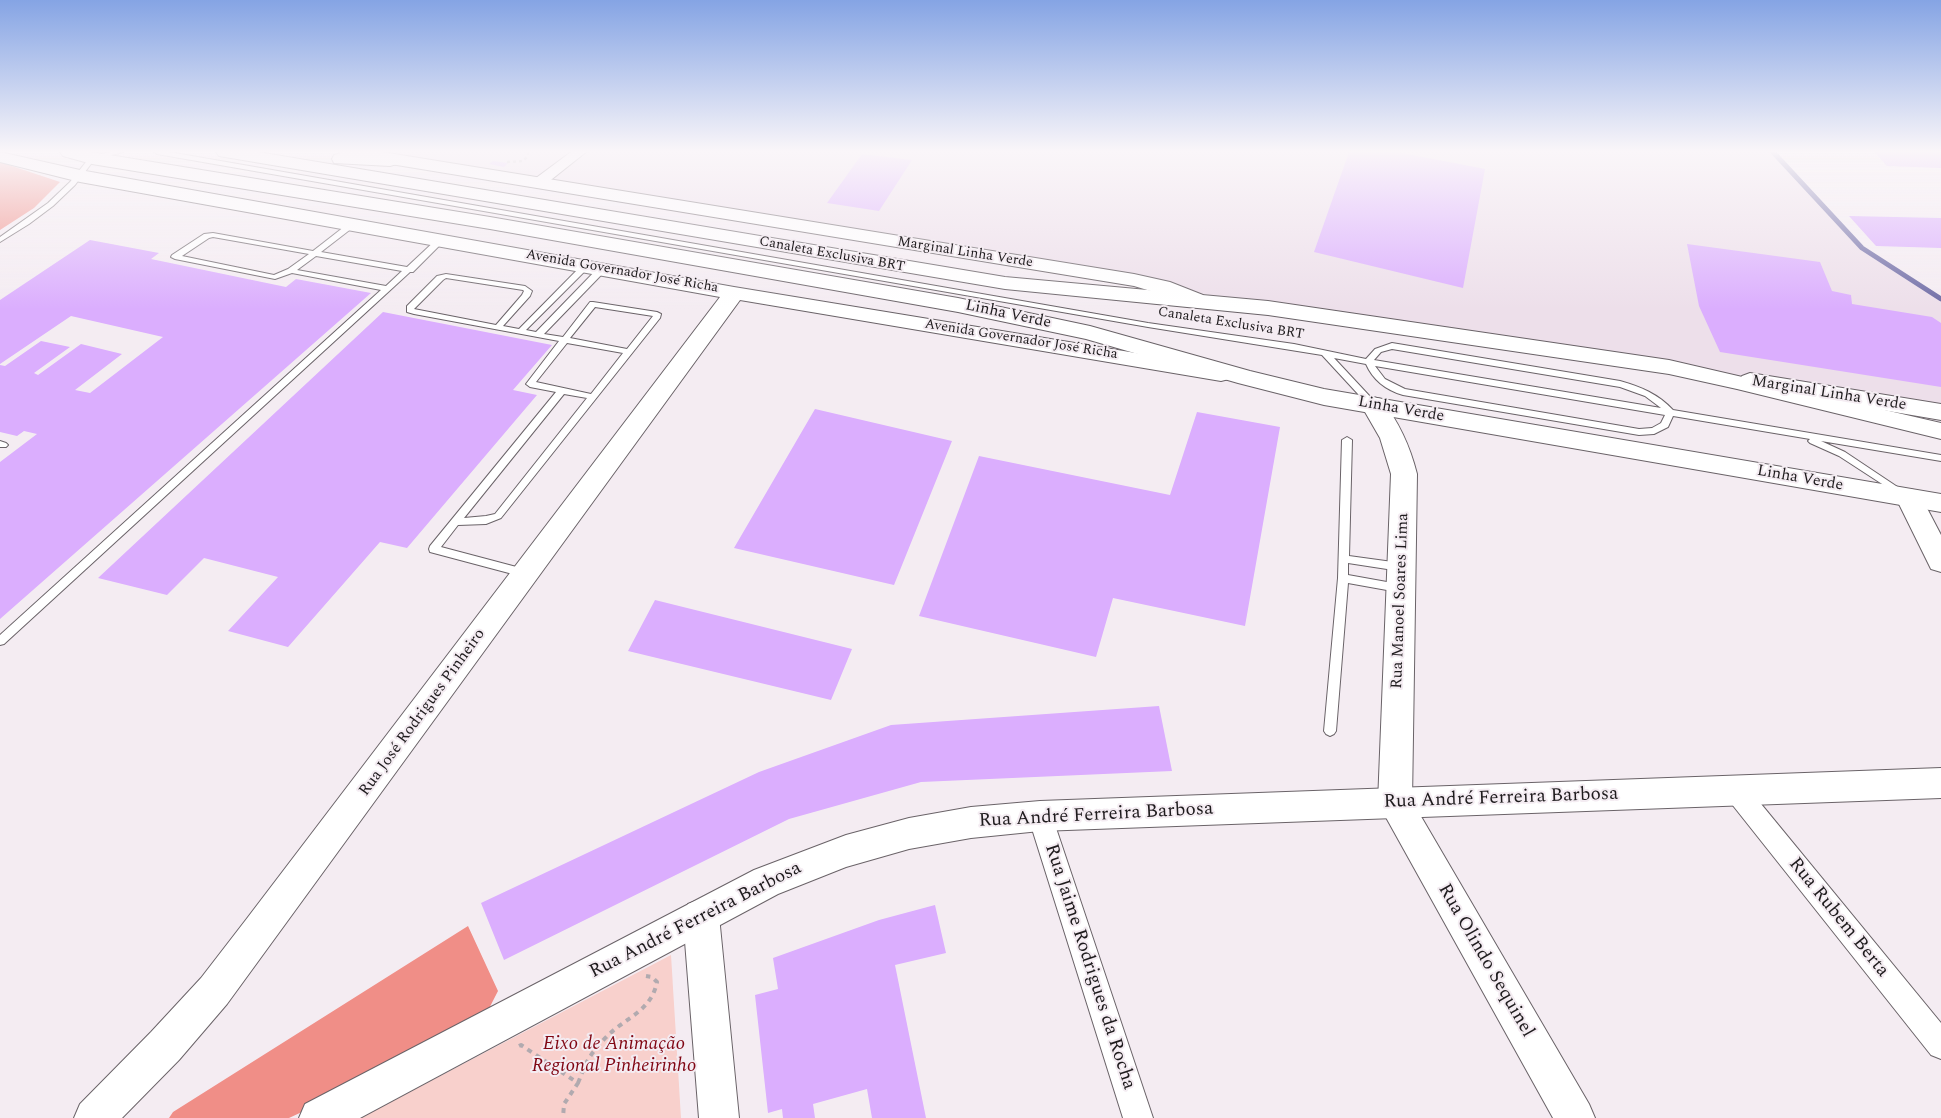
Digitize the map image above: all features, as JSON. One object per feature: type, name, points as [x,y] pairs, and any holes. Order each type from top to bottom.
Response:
[{"type":"main road","name":"Avenida Governador José Richa","points":[[267,204],[352,224],[734,293],[1246,378]]},
{"type":"main road","name":"Linha Verde","points":[[368,204],[500,224],[958,305],[1090,332],[1246,378],[1324,397],[1941,503]]},
{"type":"main road","name":"Linha Verde","points":[[531,204],[1005,283],[1268,308],[1669,367],[1716,376],[1941,431]]},
{"type":"main road","name":"Marginal Linha Verde","points":[[662,204],[1134,280],[1162,287],[1195,300]]},
{"type":"main road","name":"Rua José Rodrigues Pinheiro","points":[[94,1118],[165,1046],[220,984],[301,878],[734,293]]},
{"type":"main road","name":"Marginal Linha Verde","points":[[1716,376],[1941,412]]},
{"type":"main road","name":"Rua Manoel Soares Lima","points":[[1373,405],[1387,424],[1393,437],[1404,474],[1395,803]]},
{"type":"main road","points":[[1908,498],[1941,562]]},
{"type":"main road","name":"Rua André Ferreira Barbosa","points":[[319,1118],[766,882],[800,868],[879,841],[930,829],[983,821],[1040,816],[1941,783]]},
{"type":"main road","name":"Rua Olindo Sequinel","points":[[1395,803],[1575,1118]]},
{"type":"main road","points":[[701,916],[719,1118]]},
{"type":"street","name":"Rua Rubem Berta","points":[[1736,790],[1941,1045]]},
{"type":"street","name":"Rua Jaime Rodrigues da Rocha","points":[[1040,816],[1138,1118]]},
{"type":"lane","points":[[0,240],[52,204]]},
{"type":"lane","name":"Canaleta Exclusiva BRT","points":[[456,204],[1148,325],[1325,353],[1941,458]]},
{"type":"lane","points":[[352,224],[315,253],[291,271],[275,277],[175,257],[210,235],[315,253],[410,270]]},
{"type":"lane","points":[[0,641],[441,240]]},
{"type":"lane","points":[[521,331],[594,267]]},
{"type":"lane","points":[[539,334],[594,267]]},
{"type":"lane","points":[[291,271],[389,289]]},
{"type":"lane","points":[[498,327],[526,296],[528,291],[525,288],[446,276],[440,278],[411,306],[410,310],[414,312],[630,352]]},
{"type":"lane","points":[[456,522],[486,520],[498,516],[594,397],[630,352],[656,318],[657,314],[592,304],[530,384],[594,397]]},
{"type":"lane","points":[[1392,346],[1581,377],[1641,389],[1659,400],[1670,412],[1665,426],[1654,431],[1629,431],[1403,392],[1389,387],[1380,380],[1372,370],[1369,362],[1373,354],[1380,348],[1392,346]]},
{"type":"lane","name":"Canaleta Exclusiva BRT","points":[[1325,353],[1373,405]]},
{"type":"lane","points":[[526,573],[434,549],[562,390]]},
{"type":"lane","name":"Canaleta Exclusiva BRT","points":[[1791,433],[1817,442],[1842,454],[1908,498]]},
{"type":"lane","points":[[1330,731],[1343,578],[1347,440]]},
{"type":"lane","points":[[1344,559],[1402,578]]},
{"type":"lane","points":[[1343,578],[1402,578]]},
{"type":"path","points":[[564,1118],[564,1104],[578,1083],[594,1050],[614,1030],[638,1014],[649,1003],[656,990],[656,982],[652,977],[638,978]]},
{"type":"path","points":[[512,1049],[529,1040]]},
{"type":"path","points":[[521,1045],[578,1083]]},
{"type":"shaded area","points":[[0,204],[38,204],[34,208],[0,230]]},
{"type":"shaded area","points":[[672,204],[1821,204],[1862,248],[1941,299],[1941,412],[1306,314],[1134,280]]},
{"type":"shaded area","points":[[468,926],[498,991],[478,1030],[289,1118],[169,1118],[173,1112]]},
{"type":"green space","name":"Eixo de Animação Regional Pinheirinho","points":[[671,955],[681,1118],[360,1118]]},
{"type":"building","points":[[835,204],[883,204],[879,211]]},
{"type":"building","points":[[1331,204],[1478,204],[1463,288],[1314,252]]},
{"type":"building","points":[[1849,216],[1941,218],[1941,248],[1876,246]]},
{"type":"building","points":[[90,240],[159,253],[151,259],[286,287],[296,279],[371,293],[0,619],[0,462],[37,434],[24,431],[17,436],[0,432],[0,365],[5,366],[41,341],[70,347],[34,373],[38,375],[81,344],[122,354],[75,390],[90,393],[163,337],[71,316],[0,364],[0,300]]},
{"type":"building","points":[[1687,244],[1820,262],[1832,291],[1851,295],[1852,304],[1932,317],[1941,323],[1941,387],[1720,352],[1699,306]]},
{"type":"building","points":[[383,312],[552,345],[513,390],[537,395],[407,548],[380,542],[288,647],[228,631],[278,577],[204,558],[167,595],[98,578]]},
{"type":"building","points":[[815,409],[952,441],[894,585],[734,548]]},
{"type":"building","points":[[1197,412],[1280,427],[1245,626],[1113,598],[1096,657],[919,616],[979,456],[1170,495]]},
{"type":"building","points":[[655,600],[852,649],[831,700],[628,651]]},
{"type":"building","points":[[1159,706],[1172,771],[921,782],[789,819],[504,960],[481,903],[759,772],[891,725]]},
{"type":"building","points":[[935,905],[946,953],[895,965],[926,1118],[872,1118],[867,1089],[813,1104],[815,1118],[783,1118],[782,1109],[768,1113],[755,995],[778,989],[773,958],[879,920]]},
{"type":"waterway","points":[[1821,204],[1862,248],[1941,299]]}]
